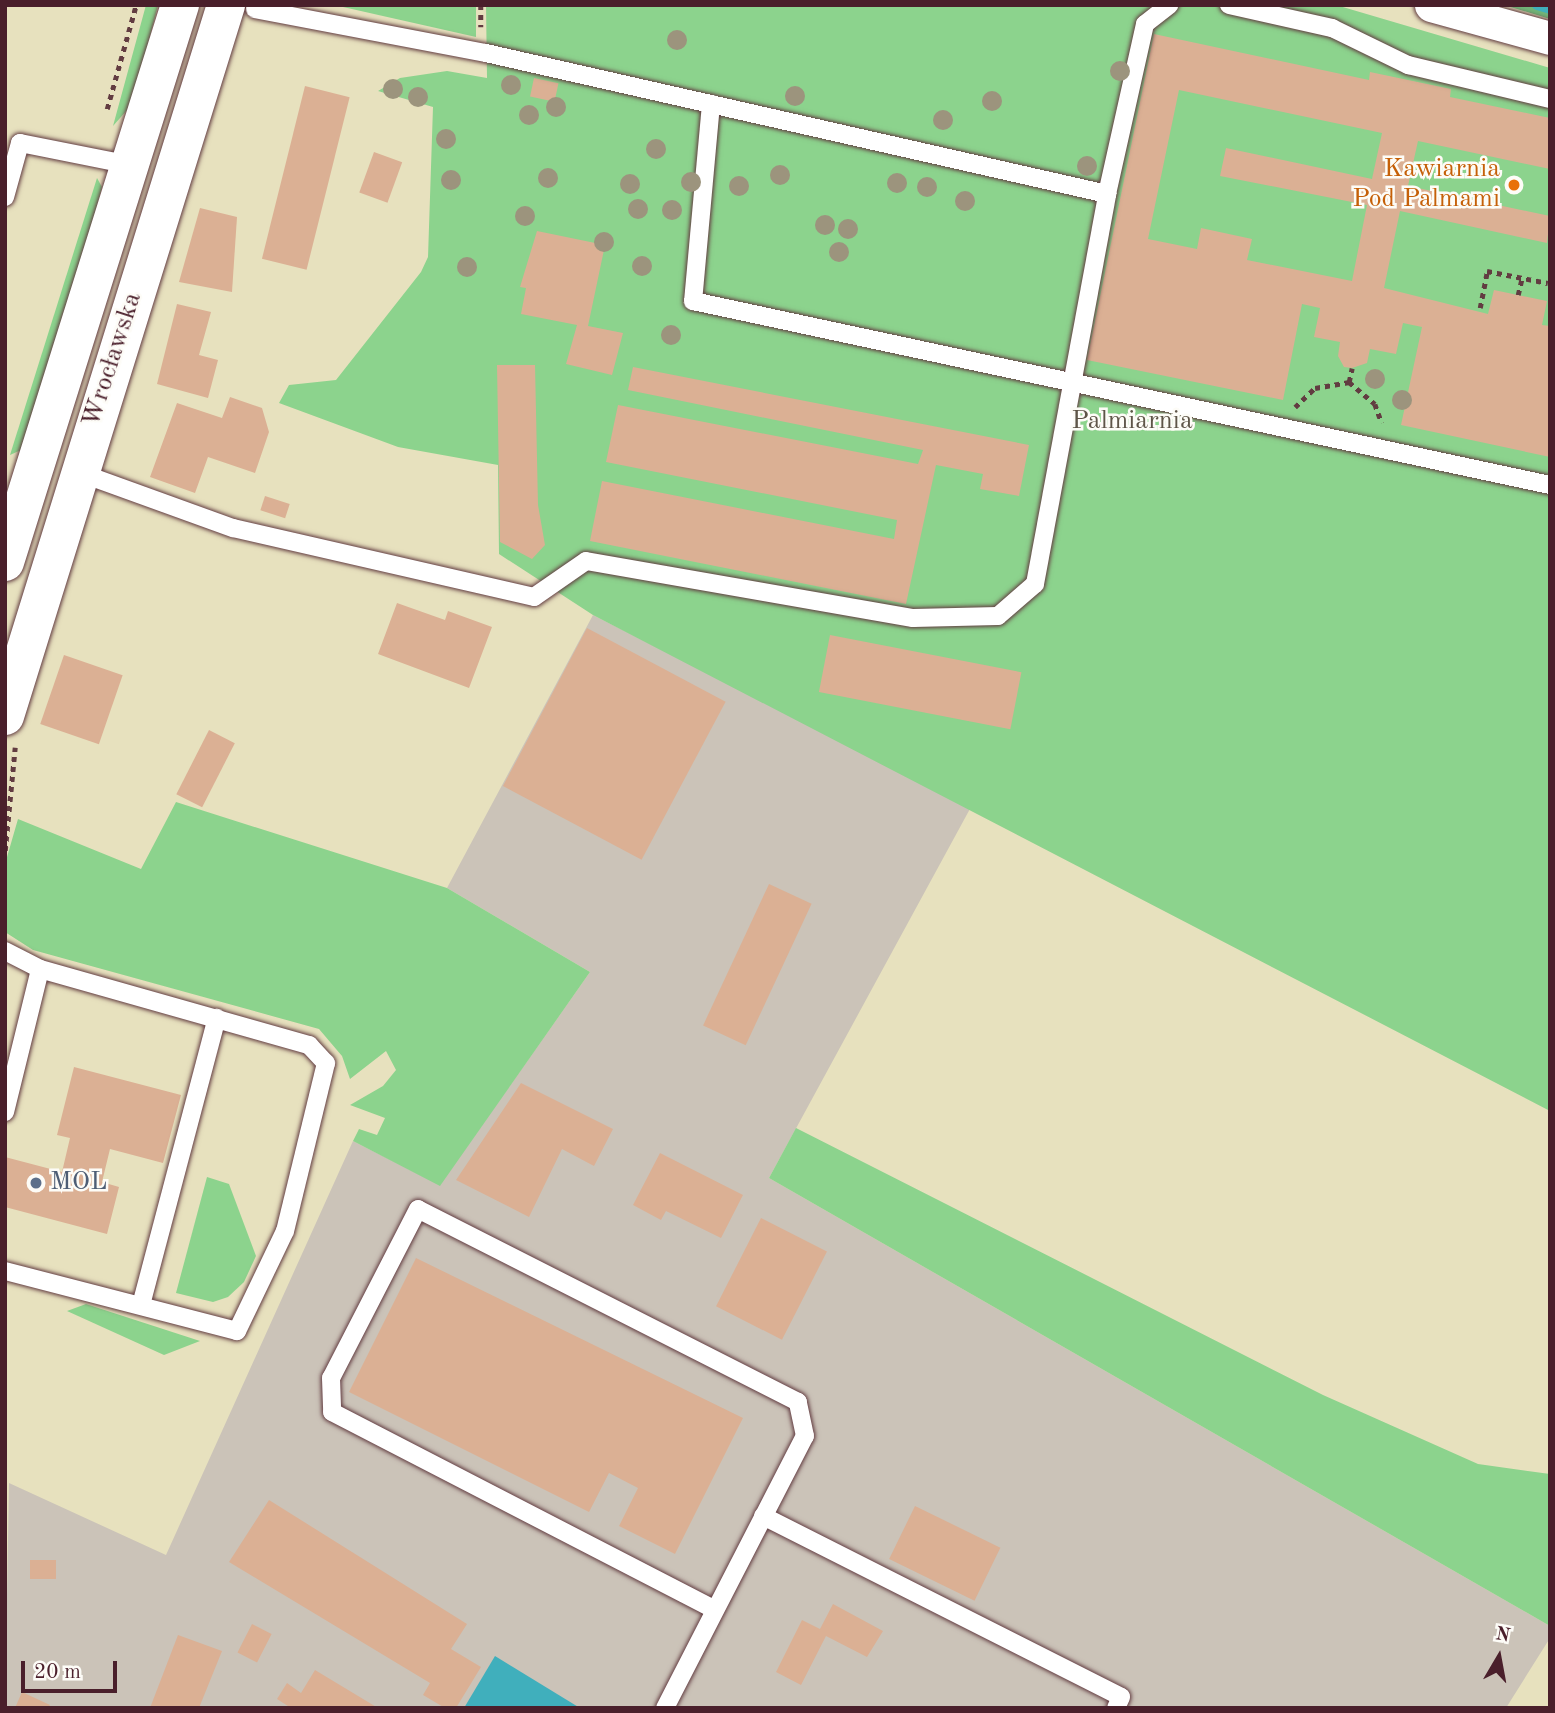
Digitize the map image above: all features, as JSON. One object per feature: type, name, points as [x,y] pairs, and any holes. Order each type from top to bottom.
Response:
[{"type":"main road","name":"Wrocławska","points":[[5,562],[17,482],[130,165],[180,5]]},
{"type":"main road","name":"Wrocławska","points":[[5,716],[78,472],[240,7]]},
{"type":"street","points":[[1431,5],[1550,38]]},
{"type":"lane","points":[[78,472],[233,528],[534,597],[586,561],[913,618],[998,616],[1035,584],[1107,194],[1145,24],[1168,5]]},
{"type":"lane","points":[[1228,5],[1332,28],[1408,65],[1550,99]]},
{"type":"lane","points":[[240,7],[486,53],[1107,194]]},
{"type":"lane","points":[[710,104],[693,301],[1550,485]]},
{"type":"lane","points":[[5,197],[20,143],[130,165]]},
{"type":"lane","points":[[5,951],[40,968],[309,1045],[327,1063],[285,1231],[237,1331],[5,1271]]},
{"type":"lane","points":[[5,1112],[40,968]]},
{"type":"lane","points":[[141,1305],[217,1018]]},
{"type":"lane","points":[[665,1708],[805,1436],[797,1402],[418,1209],[331,1378],[332,1412],[715,1610]]},
{"type":"lane","points":[[763,1516],[1121,1697],[1116,1708]]},
{"type":"path","points":[[93,159],[136,5]]},
{"type":"path","points":[[1480,308],[1487,271],[1549,283],[1550,276]]},
{"type":"path","points":[[1518,295],[1522,278]]},
{"type":"path","points":[[1349,382],[1352,369]]},
{"type":"path","points":[[1289,428],[1297,404],[1314,388],[1349,382],[1375,404],[1381,418],[1382,449]]},
{"type":"shaded area","points":[[593,615],[971,807],[769,1178],[1550,1626],[1550,1638],[1506,1708],[5,1708],[9,1483],[166,1555],[353,1141],[440,1185],[590,972],[447,888]]},
{"type":"green space","points":[[146,5],[158,5],[146,52],[128,109],[113,126]]},
{"type":"green space","points":[[476,5],[476,37],[343,7]]},
{"type":"green space","name":"Palmiarnia","points":[[486,5],[1336,5],[1550,68],[1550,1111],[593,615],[499,554],[498,465],[398,447],[279,403],[289,385],[336,380],[421,272],[428,257],[433,107],[378,91],[400,78],[447,71],[487,78]]},
{"type":"green space","points":[[1504,5],[1550,5],[1550,19]]},
{"type":"green space","points":[[97,178],[102,187],[93,221],[21,450],[10,455]]},
{"type":"green space","points":[[176,802],[447,888],[590,972],[440,1186],[353,1141],[359,1129],[377,1135],[385,1118],[350,1105],[383,1086],[396,1070],[386,1051],[350,1079],[342,1056],[319,1029],[33,950],[5,932],[5,864],[18,819],[141,869]]},
{"type":"green space","points":[[796,1128],[1323,1395],[1478,1464],[1550,1474],[1550,1626],[769,1178]]},
{"type":"green space","points":[[207,1177],[229,1184],[256,1256],[244,1282],[228,1297],[213,1302],[176,1293]]},
{"type":"green space","points":[[86,1304],[200,1341],[164,1355],[67,1311]]},
{"type":"water","points":[[495,1656],[580,1708],[464,1708]]},
{"type":"building","name":"Palmiarnia","points":[[1154,34],[1369,80],[1370,72],[1451,89],[1450,97],[1550,118],[1550,169],[1418,141],[1408,186],[1550,216],[1547,243],[1400,211],[1384,288],[1488,314],[1494,290],[1547,301],[1542,325],[1550,326],[1550,457],[1401,425],[1422,327],[1403,323],[1396,354],[1370,349],[1367,363],[1352,368],[1344,367],[1338,356],[1340,342],[1314,337],[1320,308],[1302,304],[1283,400],[1087,360]],"holes":[[[1179,90],[1382,133],[1372,179],[1226,148],[1220,176],[1367,205],[1352,281],[1247,260],[1252,239],[1201,228],[1197,249],[1148,239]]]},
{"type":"building","points":[[534,78],[558,83],[555,102],[530,97]]},
{"type":"building","points":[[305,86],[350,97],[307,270],[262,259]]},
{"type":"building","points":[[374,152],[402,162],[387,203],[359,192]]},
{"type":"building","points":[[200,208],[237,217],[232,292],[179,282]]},
{"type":"building","points":[[537,231],[605,245],[588,326],[623,333],[612,375],[566,364],[577,325],[521,314],[526,288],[520,287]]},
{"type":"building","points":[[177,304],[211,312],[199,355],[218,360],[208,398],[157,384]]},
{"type":"building","points":[[497,365],[535,365],[538,505],[545,545],[532,559],[500,542]]},
{"type":"building","points":[[633,367],[1029,445],[1019,496],[980,489],[983,474],[936,465],[906,604],[590,541],[602,481],[894,539],[897,520],[606,462],[618,405],[918,464],[923,450],[628,390]]},
{"type":"building","points":[[230,397],[262,408],[269,432],[255,473],[208,457],[195,493],[150,477],[177,403],[222,418]]},
{"type":"building","points":[[265,496],[290,504],[285,518],[260,510]]},
{"type":"building","points":[[397,603],[445,620],[448,611],[492,627],[469,688],[378,654]]},
{"type":"building","points":[[587,628],[726,702],[642,860],[503,786]]},
{"type":"building","points":[[830,635],[1021,672],[1010,729],[819,692]]},
{"type":"building","points":[[64,655],[123,675],[99,744],[40,724]]},
{"type":"building","points":[[209,730],[235,743],[202,807],[176,794]]},
{"type":"building","points":[[769,884],[812,904],[746,1045],[703,1025]]},
{"type":"building","points":[[74,1067],[181,1095],[163,1163],[110,1149],[102,1182],[119,1187],[107,1234],[5,1207],[5,1157],[62,1172],[70,1138],[57,1135]]},
{"type":"building","points":[[521,1083],[613,1129],[594,1166],[562,1149],[529,1217],[456,1180]]},
{"type":"building","points":[[660,1153],[743,1195],[721,1238],[666,1211],[661,1220],[633,1205]]},
{"type":"building","points":[[761,1218],[827,1252],[782,1340],[716,1306]]},
{"type":"building","points":[[416,1258],[743,1418],[675,1554],[619,1526],[638,1488],[609,1473],[589,1512],[349,1392]]},
{"type":"building","points":[[269,1500],[467,1624],[451,1649],[481,1667],[456,1708],[445,1708],[423,1695],[430,1683],[229,1562]]},
{"type":"building","points":[[915,1506],[1000,1548],[975,1601],[889,1559]]},
{"type":"building","points":[[30,1560],[56,1560],[56,1579],[30,1579]]},
{"type":"building","points":[[833,1604],[883,1631],[867,1657],[826,1636],[801,1685],[776,1672],[802,1620],[820,1629]]},
{"type":"building","points":[[252,1624],[272,1634],[257,1662],[237,1653]]},
{"type":"building","points":[[178,1635],[222,1651],[199,1708],[150,1708]]},
{"type":"building","points":[[315,1670],[378,1708],[291,1708],[277,1699],[287,1683],[301,1693]]},
{"type":"building","points":[[22,1692],[50,1705],[48,1708],[15,1708]]},
{"type":"waterway","points":[[1537,5],[1550,9]]},
{"type":"place","name":"Kawiarnia Pod Palmami","points":[[1514,185]]},
{"type":"place","name":"MOL","points":[[36,1183]]}]
